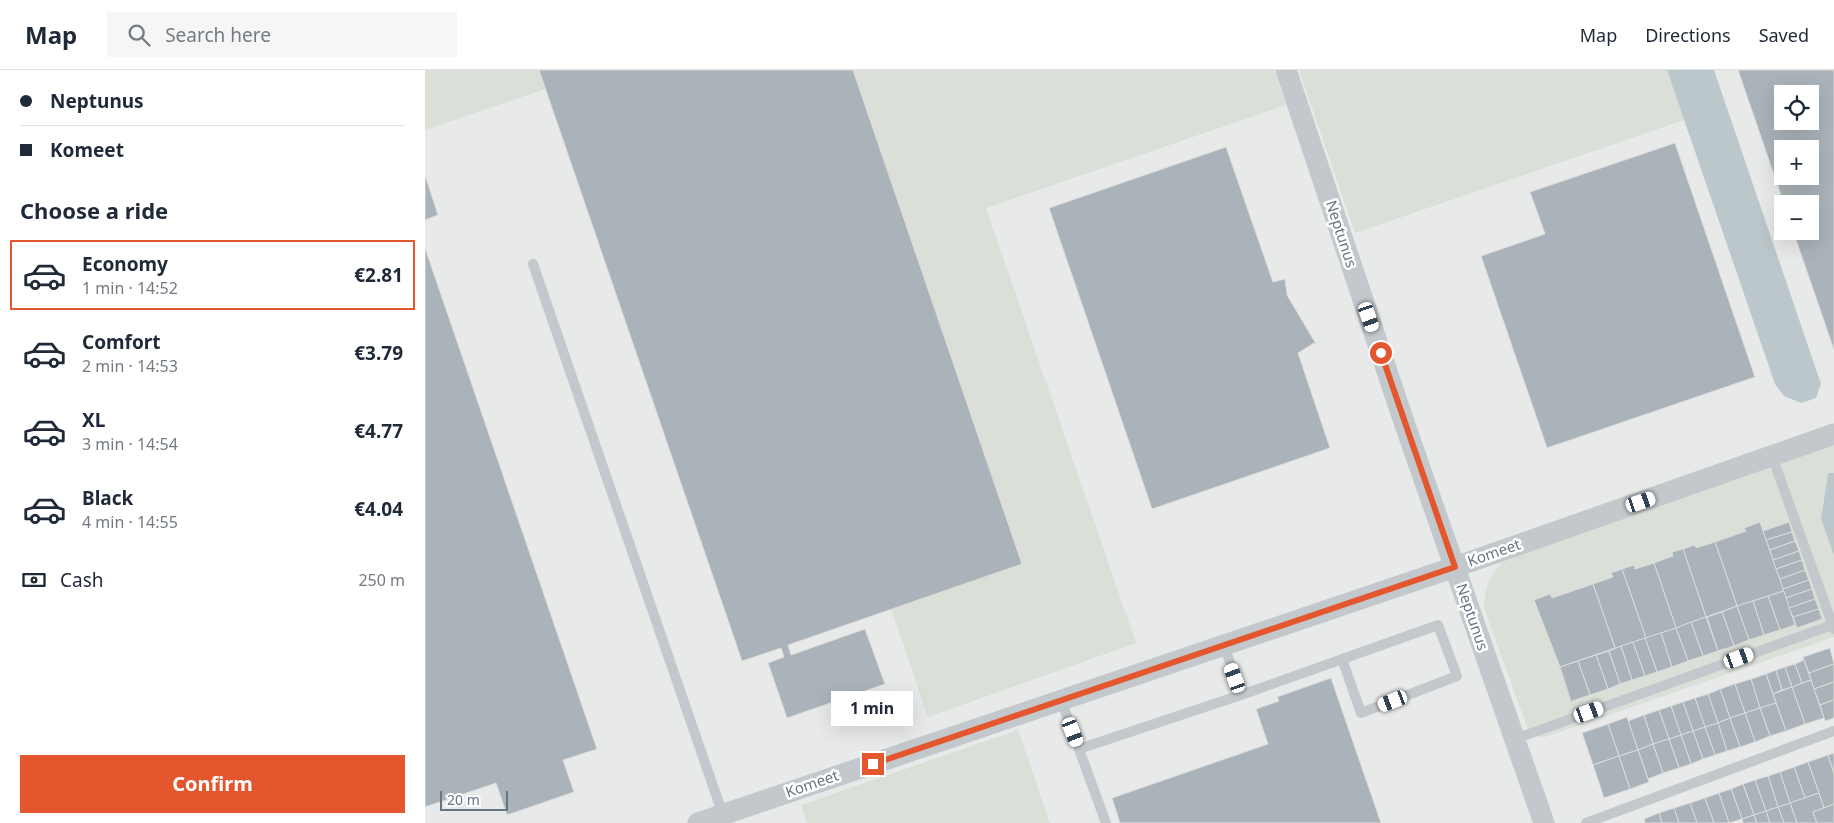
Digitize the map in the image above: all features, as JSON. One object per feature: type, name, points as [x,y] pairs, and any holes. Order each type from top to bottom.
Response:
[{"type":"street","name":"Neptunus","points":[[1286,70],[1405,425],[1544,823]]},
{"type":"street","name":"Komeet","points":[[698,823],[1455,567],[1834,434]]},
{"type":"lane","points":[[533,264],[723,814]]},
{"type":"lane","points":[[1515,739],[1833,627],[1772,456]]},
{"type":"lane","points":[[1079,748],[1241,695],[1342,659],[1438,625],[1457,676],[1361,713],[1342,659]]},
{"type":"lane","points":[[1224,645],[1241,695]]},
{"type":"lane","points":[[1061,700],[1106,823]]},
{"type":"lane","points":[[1586,823],[1834,731]]},
{"type":"shaded area","points":[[425,70],[1834,70],[1834,473],[1828,473],[1821,519],[1834,556],[1834,823],[425,823]]},
{"type":"shaded area","points":[[425,70],[601,70],[425,130]]},
{"type":"shaded area","points":[[707,70],[1274,70],[1286,105],[986,208],[1136,643],[928,717]]},
{"type":"shaded area","points":[[1299,70],[1667,70],[1684,120],[1355,233]]},
{"type":"shaded area","points":[[1667,70],[1714,70],[1821,384],[1816,398],[1801,403],[1784,396],[1775,384]]},
{"type":"shaded area","points":[[1834,442],[1834,473],[1828,473],[1821,519],[1834,556],[1834,637],[1545,737],[1536,736],[1529,732],[1484,608],[1486,592],[1491,578],[1494,572],[1510,555]]},
{"type":"shaded area","points":[[1828,473],[1834,473],[1834,556],[1821,519]]},
{"type":"shaded area","points":[[1018,730],[1050,823],[807,823],[801,805]]},
{"type":"building","points":[[539,70],[853,70],[1022,564],[788,645],[791,655],[865,629],[885,684],[787,718],[768,663],[784,657],[781,648],[742,661]]},
{"type":"building","points":[[1738,70],[1834,70],[1834,350],[1796,240],[1819,240],[1819,195],[1781,195],[1777,185],[1819,185],[1819,140],[1774,140],[1774,175]]},
{"type":"building","points":[[1675,143],[1755,377],[1547,448],[1481,256],[1545,234],[1530,192]]},
{"type":"building","points":[[1226,147],[1273,282],[1285,279],[1287,295],[1316,344],[1314,343],[1298,353],[1330,448],[1152,509],[1049,208]]},
{"type":"building","points":[[425,175],[438,215],[425,220]]},
{"type":"building","points":[[425,248],[597,749],[563,760],[574,792],[507,815],[496,783],[425,807]]},
{"type":"building","points":[[1760,522],[1784,591],[1737,606],[1715,542],[1746,531],[1744,528]]},
{"type":"building","points":[[1789,522],[1792,532],[1766,540],[1763,531]]},
{"type":"building","points":[[1792,532],[1795,541],[1770,550],[1766,540]]},
{"type":"building","points":[[1795,541],[1799,551],[1773,560],[1770,550]]},
{"type":"building","points":[[1715,542],[1737,606],[1706,617],[1683,549],[1695,545],[1696,548]]},
{"type":"building","points":[[1683,549],[1706,617],[1676,628],[1654,563],[1673,556],[1672,552]]},
{"type":"building","points":[[1799,551],[1802,560],[1776,569],[1773,560]]},
{"type":"building","points":[[1802,560],[1805,570],[1780,579],[1776,569]]},
{"type":"building","points":[[1654,563],[1676,628],[1646,638],[1622,569],[1634,565],[1635,569]]},
{"type":"building","points":[[1622,569],[1646,638],[1615,648],[1593,584],[1613,577],[1611,573]]},
{"type":"building","points":[[1805,570],[1809,580],[1783,589],[1780,579]]},
{"type":"building","points":[[1809,580],[1812,589],[1786,598],[1783,589]]},
{"type":"building","points":[[1593,584],[1615,648],[1560,667],[1534,600],[1550,594],[1552,598]]},
{"type":"building","points":[[1812,589],[1815,599],[1789,608],[1786,598]]},
{"type":"building","points":[[1784,591],[1795,625],[1780,630],[1768,596]]},
{"type":"building","points":[[1768,596],[1780,630],[1764,635],[1753,601]]},
{"type":"building","points":[[1815,599],[1819,609],[1793,617],[1789,608]]},
{"type":"building","points":[[1753,601],[1764,635],[1749,640],[1737,606]]},
{"type":"building","points":[[1737,606],[1749,640],[1734,646],[1722,612]]},
{"type":"building","points":[[1819,609],[1822,619],[1797,628],[1793,617]]},
{"type":"building","points":[[1722,612],[1734,646],[1718,651],[1707,617]]},
{"type":"building","points":[[1706,617],[1718,651],[1703,656],[1691,622]]},
{"type":"building","points":[[1691,622],[1703,656],[1688,661],[1676,628]]},
{"type":"building","points":[[1676,628],[1688,661],[1672,667],[1661,633]]},
{"type":"building","points":[[1661,633],[1672,667],[1657,672],[1645,638]]},
{"type":"building","points":[[1645,638],[1657,672],[1645,676],[1633,642]]},
{"type":"building","points":[[1633,642],[1645,676],[1632,680],[1621,646]]},
{"type":"building","points":[[1621,646],[1632,680],[1620,684],[1609,651]]},
{"type":"building","points":[[1830,648],[1834,664],[1809,673],[1803,657]]},
{"type":"building","points":[[1609,651],[1620,684],[1608,689],[1596,655]]},
{"type":"building","points":[[1596,655],[1608,689],[1590,695],[1578,661]]},
{"type":"building","points":[[1804,660],[1811,680],[1802,683],[1795,664]]},
{"type":"building","points":[[1578,661],[1590,695],[1572,701],[1572,705],[1560,667]]},
{"type":"building","points":[[1795,664],[1802,683],[1792,687],[1785,667]]},
{"type":"building","points":[[1834,664],[1834,682],[1814,689],[1809,673]]},
{"type":"building","points":[[1785,667],[1792,687],[1782,690],[1776,670]]},
{"type":"building","points":[[1776,670],[1782,690],[1773,694],[1766,674]]},
{"type":"building","points":[[1766,674],[1776,703],[1760,708],[1751,679]]},
{"type":"building","points":[[1331,678],[1381,823],[1120,823],[1112,798],[1268,744],[1256,709],[1279,701],[1277,697]]},
{"type":"building","points":[[1751,679],[1760,708],[1745,713],[1735,684]]},
{"type":"building","points":[[1811,680],[1824,718],[1805,724],[1792,687]]},
{"type":"building","points":[[1834,682],[1834,700],[1820,705],[1814,689]]},
{"type":"building","points":[[1735,684],[1745,713],[1730,718],[1720,689]]},
{"type":"building","points":[[1792,687],[1805,724],[1786,731],[1773,694]]},
{"type":"building","points":[[1720,689],[1730,718],[1718,723],[1708,694]]},
{"type":"building","points":[[1708,694],[1718,723],[1705,727],[1695,698]]},
{"type":"building","points":[[1695,698],[1705,727],[1693,731],[1683,702]]},
{"type":"building","points":[[1834,700],[1834,718],[1825,721],[1820,705]]},
{"type":"building","points":[[1683,702],[1693,731],[1681,735],[1671,706]]},
{"type":"building","points":[[1776,703],[1786,731],[1770,736],[1760,708]]},
{"type":"building","points":[[1671,706],[1681,735],[1669,739],[1659,710]]},
{"type":"building","points":[[1760,708],[1770,736],[1755,742],[1745,713]]},
{"type":"building","points":[[1659,710],[1669,739],[1653,744],[1644,715]]},
{"type":"building","points":[[1745,713],[1755,742],[1740,747],[1730,718]]},
{"type":"building","points":[[1644,715],[1653,744],[1638,750],[1628,721]]},
{"type":"building","points":[[1627,717],[1638,750],[1619,756],[1608,724]]},
{"type":"building","points":[[1730,718],[1740,747],[1727,751],[1718,723]]},
{"type":"building","points":[[1718,723],[1727,751],[1715,755],[1705,727]]},
{"type":"building","points":[[1608,724],[1619,756],[1593,765],[1582,733]]},
{"type":"building","points":[[1705,727],[1715,755],[1703,759],[1693,731]]},
{"type":"building","points":[[1693,731],[1703,759],[1691,764],[1681,735]]},
{"type":"building","points":[[1681,735],[1691,764],[1679,768],[1669,739]]},
{"type":"building","points":[[1669,739],[1679,768],[1663,773],[1653,744]]},
{"type":"building","points":[[1653,744],[1663,773],[1648,779],[1638,750]]},
{"type":"building","points":[[1638,750],[1649,782],[1630,789],[1619,756]]},
{"type":"building","points":[[1834,753],[1834,774],[1828,755]]},
{"type":"building","points":[[1828,755],[1834,774],[1834,804],[1824,808],[1808,762]]},
{"type":"building","points":[[1619,756],[1630,789],[1604,798],[1593,765]]},
{"type":"building","points":[[1808,762],[1819,793],[1805,798],[1794,767]]},
{"type":"building","points":[[1794,767],[1805,798],[1790,803],[1780,772]]},
{"type":"building","points":[[1780,772],[1790,803],[1778,807],[1768,776]]},
{"type":"building","points":[[1768,776],[1778,807],[1766,811],[1755,780]]},
{"type":"building","points":[[1755,780],[1766,811],[1754,815],[1743,784]]},
{"type":"building","points":[[1743,784],[1754,815],[1742,819],[1731,789]]},
{"type":"building","points":[[1731,789],[1742,819],[1729,823],[1719,793]]},
{"type":"building","points":[[1719,793],[1729,823],[1714,823],[1705,798]]},
{"type":"building","points":[[1819,793],[1824,808],[1813,812],[1817,823],[1797,823],[1790,803]]},
{"type":"building","points":[[1705,798],[1714,823],[1697,823],[1690,803]]},
{"type":"building","points":[[1690,803],[1697,823],[1679,823],[1674,808]]},
{"type":"building","points":[[1790,803],[1797,823],[1784,823],[1778,807]]},
{"type":"building","points":[[1834,804],[1834,823],[1817,823],[1813,812]]},
{"type":"building","points":[[1778,807],[1784,823],[1770,823],[1766,811]]},
{"type":"building","points":[[1674,808],[1679,823],[1662,823],[1659,813]]},
{"type":"building","points":[[1766,811],[1770,823],[1757,823],[1754,815]]},
{"type":"building","points":[[1659,813],[1662,823],[1645,823],[1644,819]]},
{"type":"building","points":[[1754,815],[1757,823],[1743,823],[1742,819]]},
{"type":"route","points":[[873,764],[1455,567],[1381,353]]}]
